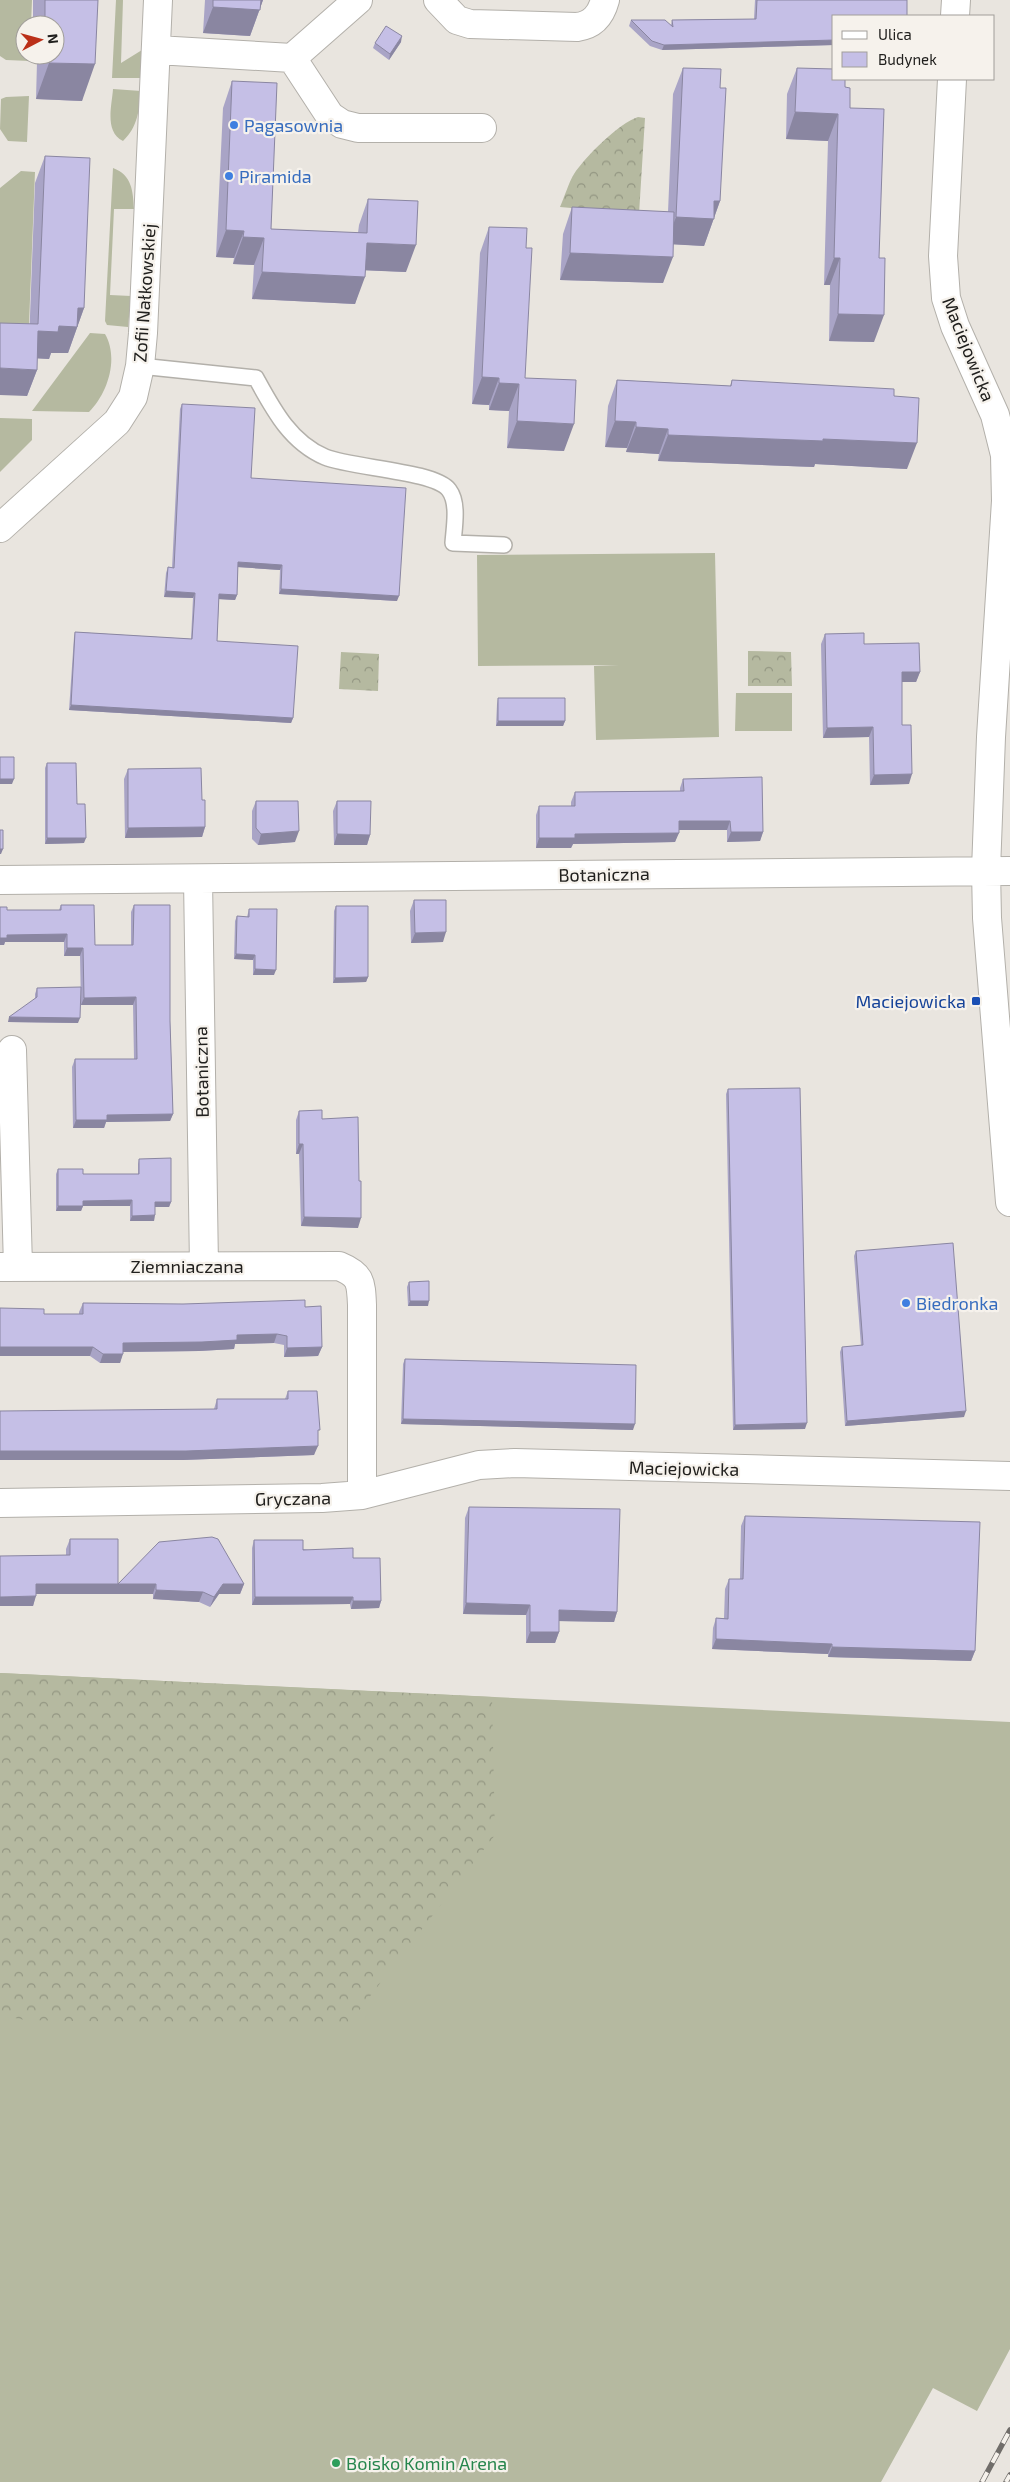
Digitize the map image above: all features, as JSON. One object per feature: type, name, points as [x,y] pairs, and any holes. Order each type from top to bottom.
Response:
[{"type":"street","name":"Zofii Nałkowskiej","points":[[0,528],[117,422],[133,397],[140,366],[158,0]]},
{"type":"street","points":[[157,50],[292,58],[358,0]]},
{"type":"street","points":[[438,0],[457,20],[470,24],[577,27],[588,26],[595,21],[605,0]]},
{"type":"street","points":[[955,15],[956,0]]},
{"type":"street","points":[[292,58],[330,116],[342,124],[358,128],[482,128]]},
{"type":"street","name":"Maciejowicka","points":[[952,80],[943,256],[945,286],[953,319],[998,424],[1005,455],[1008,501],[1000,738],[998,870],[987,918],[1010,1202]]},
{"type":"street","name":"Botaniczna","points":[[0,880],[998,870]]},
{"type":"street","name":"Botaniczna","points":[[198,879],[204,1266]]},
{"type":"street","name":"Ziemniaczana","points":[[12,1050],[9,1267],[323,1265],[339,1266],[354,1272],[361,1286],[362,1304],[362,1495]]},
{"type":"street","name":"Maciejowicka","points":[[362,1495],[480,1465],[515,1463],[1010,1476]]},
{"type":"street","name":"Gryczana","points":[[0,1503],[322,1498],[362,1495]]},
{"type":"lane","points":[[140,366],[256,378],[278,418],[296,437],[324,456],[350,464],[435,480],[449,490],[455,506],[453,543],[504,544]]},
{"type":"green space","points":[[0,0],[32,0],[31,15],[15,15],[15,60],[6,60],[0,56]]},
{"type":"green space","points":[[116,0],[123,0],[121,63],[142,50],[141,78],[112,78]]},
{"type":"green space","points":[[113,89],[141,91],[135,124],[123,141],[117,137],[111,125]]},
{"type":"green space","points":[[29,96],[27,142],[8,141],[0,129],[1,99]]},
{"type":"green space","points":[[638,117],[645,118],[639,214],[560,207],[572,178],[579,167],[612,133],[630,120]]},
{"type":"green space","points":[[113,168],[128,179],[134,202],[134,209],[114,209],[110,295],[131,296],[128,327],[107,325],[105,321]]},
{"type":"green space","points":[[21,171],[35,172],[28,350],[0,349],[0,188]]},
{"type":"green space","points":[[90,333],[105,334],[111,354],[111,364],[106,385],[96,404],[89,412],[32,411]]},
{"type":"green space","points":[[0,418],[32,419],[32,440],[0,472]]},
{"type":"green space","points":[[715,553],[719,737],[596,740],[594,666],[619,665],[478,666],[477,555]]},
{"type":"green space","points":[[748,651],[791,652],[792,686],[748,686]]},
{"type":"green space","points":[[341,652],[379,654],[378,691],[339,689]]},
{"type":"green space","points":[[736,693],[792,693],[792,731],[735,731]]},
{"type":"green space","points":[[0,1673],[1010,1722],[1010,2349],[977,2411],[933,2388],[881,2482],[0,2482]]},
{"type":"green space","points":[[0,1673],[492,1697],[495,1835],[347,2026],[25,2020],[0,2015]]},
{"type":"building","points":[[45,0],[98,0],[95,64],[65,63],[65,15],[45,15]]},
{"type":"building","points":[[213,0],[261,0],[260,10],[213,7]]},
{"type":"building","points":[[757,0],[907,0],[907,15],[832,15],[832,40],[664,45],[652,41],[631,20],[665,20],[673,27],[672,20],[756,19]]},
{"type":"building","points":[[386,26],[402,36],[390,54],[375,43]]},
{"type":"building","points":[[683,68],[721,69],[720,88],[726,88],[720,201],[714,201],[714,219],[676,217]]},
{"type":"building","points":[[797,68],[832,69],[832,80],[845,80],[845,87],[850,88],[850,108],[884,109],[879,258],[885,258],[884,315],[838,314],[840,258],[834,258],[838,114],[795,112]]},
{"type":"building","points":[[232,81],[277,83],[271,229],[367,233],[368,199],[418,201],[416,245],[367,243],[365,277],[262,272],[264,238],[243,237],[244,231],[226,230]]},
{"type":"building","points":[[45,156],[90,158],[84,308],[78,308],[77,327],[59,326],[58,332],[38,331],[37,370],[0,368],[0,323],[38,324]]},
{"type":"building","points":[[572,207],[674,212],[673,257],[570,253]]},
{"type":"building","points":[[489,227],[527,228],[526,248],[532,248],[525,378],[576,380],[574,424],[517,421],[519,384],[499,383],[499,378],[482,377]]},
{"type":"building","points":[[617,380],[731,386],[732,380],[894,389],[894,396],[919,398],[917,443],[668,435],[668,429],[636,427],[636,422],[615,421]]},
{"type":"building","points":[[182,404],[255,408],[251,478],[406,488],[399,596],[281,589],[282,565],[238,562],[237,595],[219,594],[217,641],[298,646],[293,718],[71,705],[75,632],[192,639],[195,593],[166,591],[168,567],[174,568]]},
{"type":"building","points":[[864,633],[864,644],[919,643],[920,672],[902,672],[902,725],[911,725],[912,774],[874,775],[873,727],[827,728],[825,634]]},
{"type":"building","points":[[498,698],[565,698],[565,721],[498,721]]},
{"type":"building","points":[[0,757],[14,757],[14,779],[0,779]]},
{"type":"building","points":[[47,763],[76,763],[77,804],[85,804],[86,838],[47,838]]},
{"type":"building","points":[[201,768],[202,800],[205,800],[205,827],[128,828],[128,769]]},
{"type":"building","points":[[762,777],[763,832],[731,832],[730,821],[679,821],[679,833],[575,834],[575,838],[539,838],[539,806],[575,806],[575,792],[684,791],[683,779]]},
{"type":"building","points":[[256,801],[298,801],[299,831],[261,834],[256,828]]},
{"type":"building","points":[[337,801],[371,801],[370,835],[337,834]]},
{"type":"building","points":[[0,830],[3,830],[3,849],[0,849]]},
{"type":"building","points":[[414,900],[446,900],[446,932],[415,933]]},
{"type":"building","points":[[61,905],[94,905],[95,945],[133,945],[134,905],[170,905],[170,1021],[173,1114],[107,1115],[107,1120],[76,1120],[75,1059],[137,1059],[136,997],[84,998],[83,948],[67,948],[67,934],[7,935],[7,938],[0,938],[0,907],[7,907],[7,910],[61,910]]},
{"type":"building","points":[[336,906],[368,906],[368,977],[335,978]]},
{"type":"building","points":[[249,909],[277,909],[276,970],[255,969],[255,955],[236,954],[237,916],[249,917]]},
{"type":"building","points":[[81,987],[80,1018],[9,1017],[37,997],[37,988]]},
{"type":"building","points":[[800,1088],[807,1423],[735,1425],[728,1089]]},
{"type":"building","points":[[322,1110],[322,1119],[358,1117],[361,1218],[304,1217],[303,1144],[299,1144],[299,1111]]},
{"type":"building","points":[[171,1158],[171,1202],[155,1202],[155,1215],[132,1216],[132,1200],[83,1201],[83,1206],[58,1206],[58,1169],[83,1169],[83,1174],[139,1174],[139,1159]]},
{"type":"building","name":"Biedronka","points":[[953,1243],[966,1411],[847,1421],[842,1347],[863,1345],[856,1251]]},
{"type":"building","points":[[429,1281],[429,1301],[410,1301],[409,1282]]},
{"type":"building","points":[[305,1300],[305,1307],[321,1306],[322,1347],[287,1348],[287,1336],[277,1334],[237,1335],[237,1340],[123,1343],[123,1354],[103,1354],[93,1347],[0,1347],[0,1308],[44,1309],[44,1314],[83,1314],[83,1303],[183,1304]]},
{"type":"building","points":[[405,1359],[636,1365],[635,1424],[403,1419]]},
{"type":"building","points":[[288,1391],[317,1391],[320,1430],[318,1430],[318,1446],[186,1451],[0,1451],[0,1411],[217,1409],[217,1399],[288,1399]]},
{"type":"building","points":[[469,1507],[620,1509],[617,1612],[559,1610],[559,1632],[530,1632],[530,1605],[466,1603]]},
{"type":"building","points":[[745,1516],[980,1522],[975,1651],[832,1647],[832,1644],[716,1639],[716,1618],[728,1619],[729,1579],[743,1579]]},
{"type":"building","points":[[212,1537],[218,1539],[244,1584],[223,1584],[214,1597],[203,1592],[156,1590],[156,1584],[118,1584],[159,1542]]},
{"type":"building","points":[[70,1539],[118,1539],[118,1584],[36,1584],[36,1596],[0,1597],[0,1556],[70,1555]]},
{"type":"building","points":[[254,1540],[303,1540],[303,1550],[353,1548],[353,1558],[380,1558],[381,1601],[353,1601],[353,1597],[255,1597]]},
{"type":"railway","points":[[982,2482],[1010,2430]]},
{"type":"railway","points":[[1006,2482],[1010,2475]]},
{"type":"place","name":"Pagasownia","points":[[234,125]]},
{"type":"place","name":"Piramida","points":[[229,176]]},
{"type":"place","name":"Maciejowicka","points":[[976,1001]]},
{"type":"place","name":"Biedronka","points":[[906,1303]]},
{"type":"place","name":"Boisko Komin Arena","points":[[336,2463]]}]
